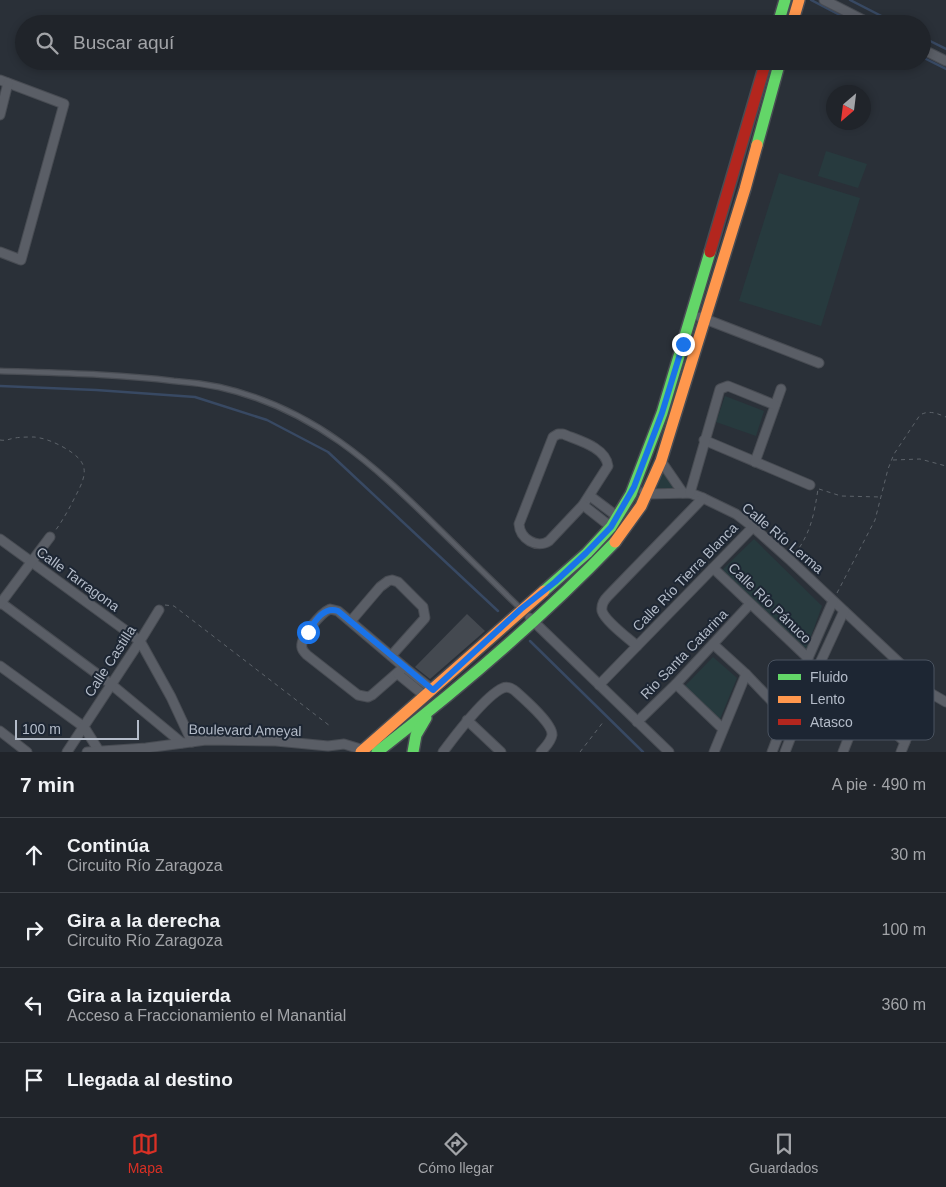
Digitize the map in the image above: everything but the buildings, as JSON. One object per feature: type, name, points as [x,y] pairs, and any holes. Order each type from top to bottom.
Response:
[{"type":"main road","points":[[781,15],[785,0]]},
{"type":"main road","points":[[795,15],[799,0]]},
{"type":"main road","points":[[364,751],[521,609],[555,582],[586,553],[614,522],[634,487],[662,413],[763,70]]},
{"type":"main road","points":[[377,752],[434,707],[578,582],[618,539],[647,494],[661,461],[745,189],[778,70]]},
{"type":"main road","points":[[413,752],[413,744],[420,725],[434,707]]},
{"type":"street","points":[[824,0],[854,15]]},
{"type":"street","points":[[931,54],[946,61]]},
{"type":"street","points":[[0,115],[4,82],[64,104],[21,260],[0,252]]},
{"type":"street","points":[[692,314],[818,362]]},
{"type":"street","points":[[687,493],[720,390],[724,386],[734,388],[775,405]]},
{"type":"street","points":[[755,462],[781,389]]},
{"type":"street","points":[[563,434],[586,444],[596,449],[607,459],[608,466],[606,472],[590,496],[584,505],[544,544],[540,545],[531,542],[521,532],[522,516],[555,435],[563,434]]},
{"type":"street","points":[[704,440],[810,485]]},
{"type":"street","points":[[661,461],[687,493]]},
{"type":"street","name":"Calle Río Lerma","points":[[634,487],[647,494],[687,493],[703,498],[736,514],[791,561],[896,660]]},
{"type":"street","points":[[590,496],[614,522]]},
{"type":"street","points":[[637,646],[607,619],[602,611],[602,605],[608,596],[703,498]]},
{"type":"street","points":[[584,505],[614,522]]},
{"type":"street","name":"Calle Río Tierra Blanca","points":[[599,685],[753,527]]},
{"type":"street","points":[[50,537],[0,603],[112,685],[182,743]]},
{"type":"street","name":"Calle Tarragona","points":[[0,539],[140,641]]},
{"type":"street","name":"Calle Río Pánuco","points":[[712,568],[808,658]]},
{"type":"street","points":[[351,621],[384,584],[392,580],[398,582],[423,607],[426,618],[391,656]]},
{"type":"street","points":[[808,658],[833,600]]},
{"type":"street","name":"Rio Santa Catarina","points":[[637,722],[676,684],[750,604]]},
{"type":"street","points":[[401,670],[372,695],[358,695],[307,655],[302,649],[302,642],[315,621],[325,611],[330,609],[338,611],[391,656],[401,670],[429,693]]},
{"type":"street","points":[[521,609],[669,752]]},
{"type":"street","name":"Calle Castilla","points":[[67,752],[159,610]]},
{"type":"street","points":[[821,660],[844,611]]},
{"type":"street","points":[[140,641],[171,697],[192,742]]},
{"type":"street","points":[[713,644],[768,697]]},
{"type":"street","points":[[0,666],[84,727],[98,751]]},
{"type":"street","points":[[714,752],[722,728],[746,674]]},
{"type":"street","points":[[676,684],[722,728]]},
{"type":"street","points":[[443,752],[468,720],[502,688],[512,688],[549,726],[552,735],[550,741],[541,752]]},
{"type":"street","name":"Calle Río Lerma","points":[[934,697],[946,702]]},
{"type":"street","points":[[468,720],[501,752]]},
{"type":"street","points":[[0,732],[27,752]]},
{"type":"street","name":"Boulevard Ameyal","points":[[87,752],[146,748],[206,740],[276,741],[328,746],[344,744],[364,751]]},
{"type":"street","points":[[772,752],[777,740]]},
{"type":"street","points":[[785,752],[790,740]]},
{"type":"street","points":[[843,752],[848,740]]},
{"type":"street","points":[[902,752],[905,742],[903,740]]},
{"type":"street","points":[[344,744],[351,752]]},
{"type":"lane","points":[[0,372],[144,377],[191,382],[230,389],[270,403],[328,432],[373,466],[521,609]]},
{"type":"path","points":[[833,600],[871,529],[882,497],[891,461],[920,416],[926,412],[932,412],[946,417]]},
{"type":"path","points":[[0,440],[5,441],[16,437],[34,437],[52,441],[70,451],[82,463],[85,473],[83,482],[61,524],[50,537]]},
{"type":"path","points":[[891,461],[920,459],[946,466]]},
{"type":"path","points":[[791,561],[806,539],[811,527],[818,489],[841,496],[882,497]]},
{"type":"path","name":"Boulevard Ameyal","points":[[159,610],[164,605],[174,606],[330,726]]},
{"type":"path","points":[[580,752],[604,721]]},
{"type":"green space","points":[[826,151],[867,164],[858,188],[818,176]]},
{"type":"green space","points":[[779,173],[860,198],[821,326],[739,301]]},
{"type":"green space","points":[[725,396],[764,411],[756,436],[716,422]]},
{"type":"green space","points":[[663,472],[675,489],[665,488],[655,491]]},
{"type":"green space","points":[[754,539],[822,606],[806,650],[722,570]]},
{"type":"green space","points":[[713,657],[737,678],[720,719],[685,686]]},
{"type":"waterway","points":[[811,0],[840,15]]},
{"type":"waterway","points":[[850,0],[879,15]]},
{"type":"waterway","points":[[931,42],[946,49]]},
{"type":"waterway","points":[[931,62],[946,69]]},
{"type":"waterway","points":[[0,386],[195,397],[267,420],[328,452],[498,611]]},
{"type":"waterway","points":[[530,641],[643,752]]},
{"type":"traffic: fast","points":[[781,15],[785,0]]},
{"type":"traffic: fast","points":[[757,145],[778,70]]},
{"type":"traffic: fast","points":[[544,591],[587,553],[611,527],[631,494],[662,413],[710,252]]},
{"type":"traffic: fast","points":[[377,752],[439,703],[530,625],[615,542]]},
{"type":"traffic: fast","points":[[413,752],[416,735],[426,718]]},
{"type":"traffic: slow","points":[[795,15],[799,0]]},
{"type":"traffic: slow","points":[[615,542],[641,506],[661,461],[757,145]]},
{"type":"traffic: slow","points":[[361,752],[544,591]]},
{"type":"traffic: jam","points":[[710,252],[763,70]]},
{"type":"route","points":[[308,632],[325,611],[330,609],[338,611],[433,690],[521,609],[555,582],[611,527],[634,487],[662,413],[683,344]]}]
